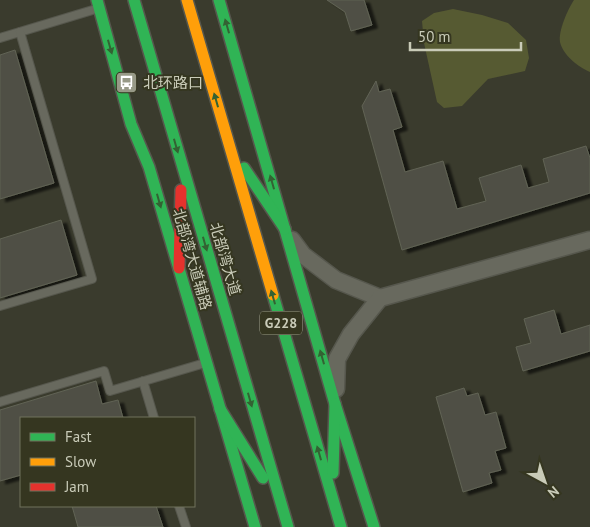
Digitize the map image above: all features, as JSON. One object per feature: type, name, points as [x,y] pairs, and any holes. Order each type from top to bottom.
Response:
[{"type":"main road","points":[[120,0],[143,32]]},
{"type":"main road","name":"北部湾大道","points":[[134,0],[288,527]]},
{"type":"main road","name":"G228","points":[[187,0],[341,527]]},
{"type":"main road","points":[[219,0],[335,404],[374,527]]},
{"type":"main road","name":"北部湾大道辅路","points":[[98,4],[132,124],[149,167],[255,527]]},
{"type":"main road","points":[[230,146],[285,229]]},
{"type":"main road","points":[[179,268],[181,163]]},
{"type":"main road","points":[[332,499],[335,404]]},
{"type":"main road","points":[[220,409],[282,506]]},
{"type":"street","points":[[285,229],[303,255],[336,280],[380,298]]},
{"type":"street","points":[[335,404],[337,359],[351,334],[380,298],[590,240]]},
{"type":"lane","points":[[0,38],[98,4]]},
{"type":"lane","points":[[0,306],[92,279],[20,32]]},
{"type":"lane","points":[[0,402],[104,371],[110,391],[206,362]]},
{"type":"lane","points":[[143,381],[154,417]]},
{"type":"lane","points":[[180,507],[186,527]]},
{"type":"shaded area","points":[[574,0],[590,0],[590,72],[572,60],[564,51],[560,42],[566,14]]},
{"type":"shaded area","points":[[453,9],[508,23],[526,40],[529,58],[525,71],[488,79],[462,106],[444,108],[437,102],[424,43],[422,21],[434,13]]},
{"type":"building","points":[[327,0],[364,0],[372,25],[351,31],[345,12]]},
{"type":"building","points":[[15,50],[54,183],[0,199],[0,55]]},
{"type":"building","points":[[376,81],[379,92],[390,89],[402,127],[393,130],[405,172],[443,161],[457,209],[486,201],[479,178],[521,165],[528,188],[549,182],[543,159],[586,146],[590,158],[590,193],[402,250],[362,106]]},
{"type":"building","points":[[61,220],[77,275],[0,298],[0,239]]},
{"type":"building","points":[[554,310],[561,334],[590,325],[590,351],[523,371],[516,347],[531,343],[524,319]]},
{"type":"building","points":[[96,381],[102,404],[118,400],[123,417],[20,417],[20,475],[0,481],[0,410]]},
{"type":"building","points":[[464,388],[467,396],[478,393],[485,415],[496,412],[506,448],[495,451],[501,470],[489,473],[492,483],[463,492],[436,397]]},
{"type":"building","points":[[72,507],[156,507],[163,527],[78,527]]},
{"type":"traffic: fast","points":[[97,0],[131,124],[149,167],[255,527]]},
{"type":"traffic: fast","points":[[134,0],[288,527]]},
{"type":"traffic: fast","points":[[219,0],[335,404],[374,527]]},
{"type":"traffic: fast","points":[[244,168],[285,229]]},
{"type":"traffic: fast","points":[[273,295],[341,527]]},
{"type":"traffic: fast","points":[[333,473],[335,404]]},
{"type":"traffic: fast","points":[[220,409],[263,478]]},
{"type":"traffic: slow","points":[[187,0],[273,295]]},
{"type":"traffic: jam","points":[[179,268],[181,190]]},
{"type":"place","name":"北环路口","points":[[127,83]]}]
